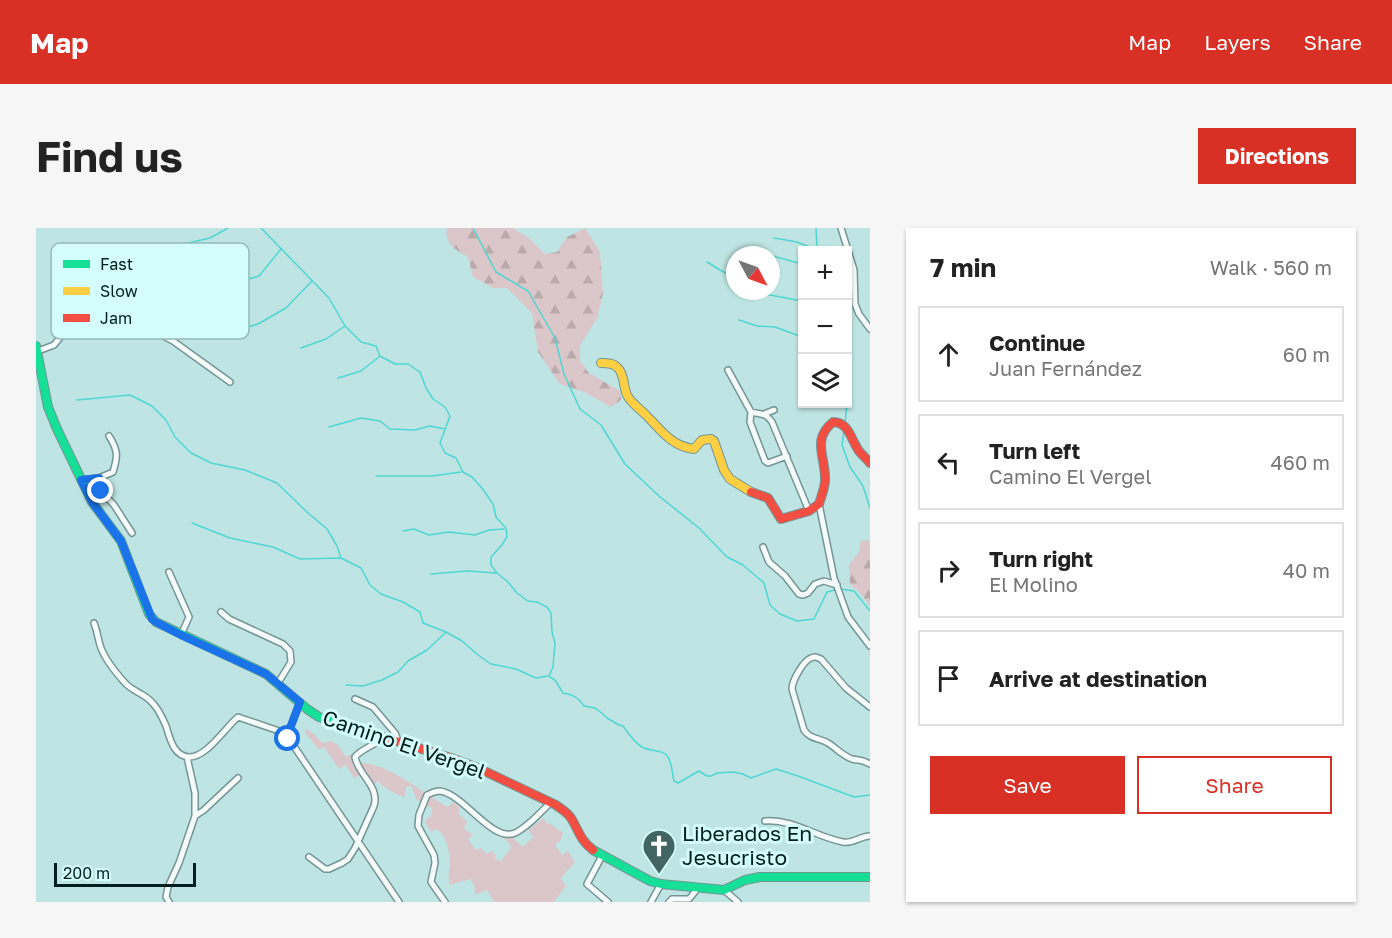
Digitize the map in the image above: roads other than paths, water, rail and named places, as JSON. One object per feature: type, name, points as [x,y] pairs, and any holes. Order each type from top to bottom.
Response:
[{"type":"street","points":[[841,228],[854,270],[855,304],[870,329]]},
{"type":"street","points":[[37,349],[54,345],[59,339]]},
{"type":"street","points":[[169,339],[230,382]]},
{"type":"street","name":"Camino El Vergel","points":[[37,349],[48,407],[57,429],[92,502],[121,541],[152,619],[156,622],[266,674],[319,717],[471,765],[550,803],[566,812],[584,843],[591,849],[643,878],[661,884],[724,890],[745,880],[760,877],[870,877]]},
{"type":"street","points":[[601,363],[609,363],[620,370],[628,398],[668,439],[689,449],[694,449],[702,440],[711,439],[716,444],[724,470],[730,480],[751,492],[768,498],[781,519],[809,511],[819,504]]},
{"type":"street","points":[[728,370],[751,412],[750,422],[765,461],[768,463],[787,456]]},
{"type":"street","points":[[764,414],[774,410]]},
{"type":"street","points":[[751,412],[764,414],[772,422],[809,511]]},
{"type":"street","points":[[870,463],[859,451],[846,427],[833,422],[824,430],[820,440],[825,481],[819,504],[834,578],[848,617],[870,646]]},
{"type":"street","points":[[81,480],[99,478],[113,472],[118,457],[115,444],[109,436]]},
{"type":"street","points":[[99,478],[99,489],[114,506],[132,533]]},
{"type":"street","points":[[763,547],[769,562],[786,576],[799,594],[808,593],[815,584],[824,581],[838,588]]},
{"type":"street","points":[[169,572],[189,617],[181,635]]},
{"type":"street","points":[[221,612],[229,619],[283,644],[290,651],[291,662],[278,683]]},
{"type":"street","points":[[94,623],[100,647],[108,662],[126,684],[155,705],[173,747],[179,755],[193,757],[202,753],[238,717],[288,734]]},
{"type":"street","points":[[870,707],[846,688],[817,657],[811,657],[806,661],[792,684],[806,734],[827,742],[849,758],[861,759],[870,764]]},
{"type":"street","points":[[355,699],[373,707],[398,741]]},
{"type":"street","points":[[300,702],[288,739],[399,902]]},
{"type":"street","points":[[309,857],[325,869],[329,869],[348,859],[355,848],[375,806],[376,797],[373,788],[357,765],[355,757],[376,745],[384,737]]},
{"type":"street","points":[[169,902],[166,897],[168,887],[180,863],[195,816],[195,793],[188,757]]},
{"type":"street","points":[[195,816],[238,778]]},
{"type":"street","points":[[445,902],[431,882],[435,863],[434,852],[418,826],[419,815],[427,795],[438,791],[445,793],[497,832],[505,835],[518,832],[550,803]]},
{"type":"street","points":[[765,821],[777,820],[844,842],[870,836]]},
{"type":"street","points":[[602,856],[587,884],[608,902]]},
{"type":"street","points":[[651,902],[661,884]]},
{"type":"street","points":[[669,902],[672,899],[689,899],[698,888]]},
{"type":"street","points":[[724,890],[734,901]]},
{"type":"waterway","points":[[188,243],[210,238],[228,228]]},
{"type":"waterway","points":[[261,228],[329,298],[345,326],[361,342],[376,346],[380,356],[395,364],[408,364],[420,372],[433,399],[445,407],[450,416],[440,443],[445,453],[456,458],[463,472],[472,477],[482,488],[493,504],[496,517],[506,528],[507,537],[491,557],[491,565],[517,593],[528,601],[547,607],[551,613],[555,643],[553,667],[549,676]]},
{"type":"waterway","points":[[473,228],[496,272],[528,291],[555,338],[564,374],[580,409],[601,425],[625,464],[659,496],[699,528],[727,557],[743,565],[764,583],[770,605],[780,614],[797,621],[814,619],[827,592],[835,590]]},
{"type":"waterway","points":[[816,228],[817,246]]},
{"type":"waterway","points":[[774,238],[807,246]]},
{"type":"waterway","points":[[249,279],[259,276],[281,249]]},
{"type":"waterway","points":[[780,258],[798,263]]},
{"type":"waterway","points":[[707,262],[726,274]]},
{"type":"waterway","points":[[249,327],[286,308],[312,281]]},
{"type":"waterway","points":[[780,297],[798,300]]},
{"type":"waterway","points":[[739,320],[757,326],[775,327],[798,336]]},
{"type":"waterway","points":[[301,348],[326,339],[345,326]]},
{"type":"waterway","points":[[338,378],[361,371],[379,357]]},
{"type":"waterway","points":[[77,400],[130,395],[152,406],[166,420],[175,437],[191,453],[211,463],[245,470],[277,483],[327,529],[341,558],[361,568],[370,585],[381,594],[403,602],[420,612],[423,623],[462,641],[491,664],[516,669],[536,678],[548,676]]},
{"type":"waterway","points":[[845,423],[847,408]]},
{"type":"waterway","points":[[329,427],[361,418],[380,421],[390,429],[415,430],[430,426],[445,429]]},
{"type":"waterway","points":[[844,431],[842,445],[850,467],[863,486],[870,508]]},
{"type":"waterway","points":[[376,476],[432,476],[461,472]]},
{"type":"waterway","points":[[192,523],[230,538],[273,547],[300,559],[341,558]]},
{"type":"waterway","points":[[403,531],[414,529],[429,535],[449,532],[475,535],[489,530],[504,529]]},
{"type":"waterway","points":[[431,574],[467,571],[496,573]]},
{"type":"waterway","points":[[840,589],[854,591],[870,611]]},
{"type":"waterway","points":[[346,685],[363,686],[398,672],[408,661],[427,650],[445,633]]},
{"type":"waterway","points":[[550,677],[555,680],[563,693],[570,694],[584,706],[595,708],[607,718],[623,726],[642,747],[666,754],[674,781],[678,783],[699,771],[707,776],[733,772],[751,778],[776,769],[854,797],[870,795]]},
{"type":"place","name":"Liberados En Jesucristo","points":[[659,875]]}]
